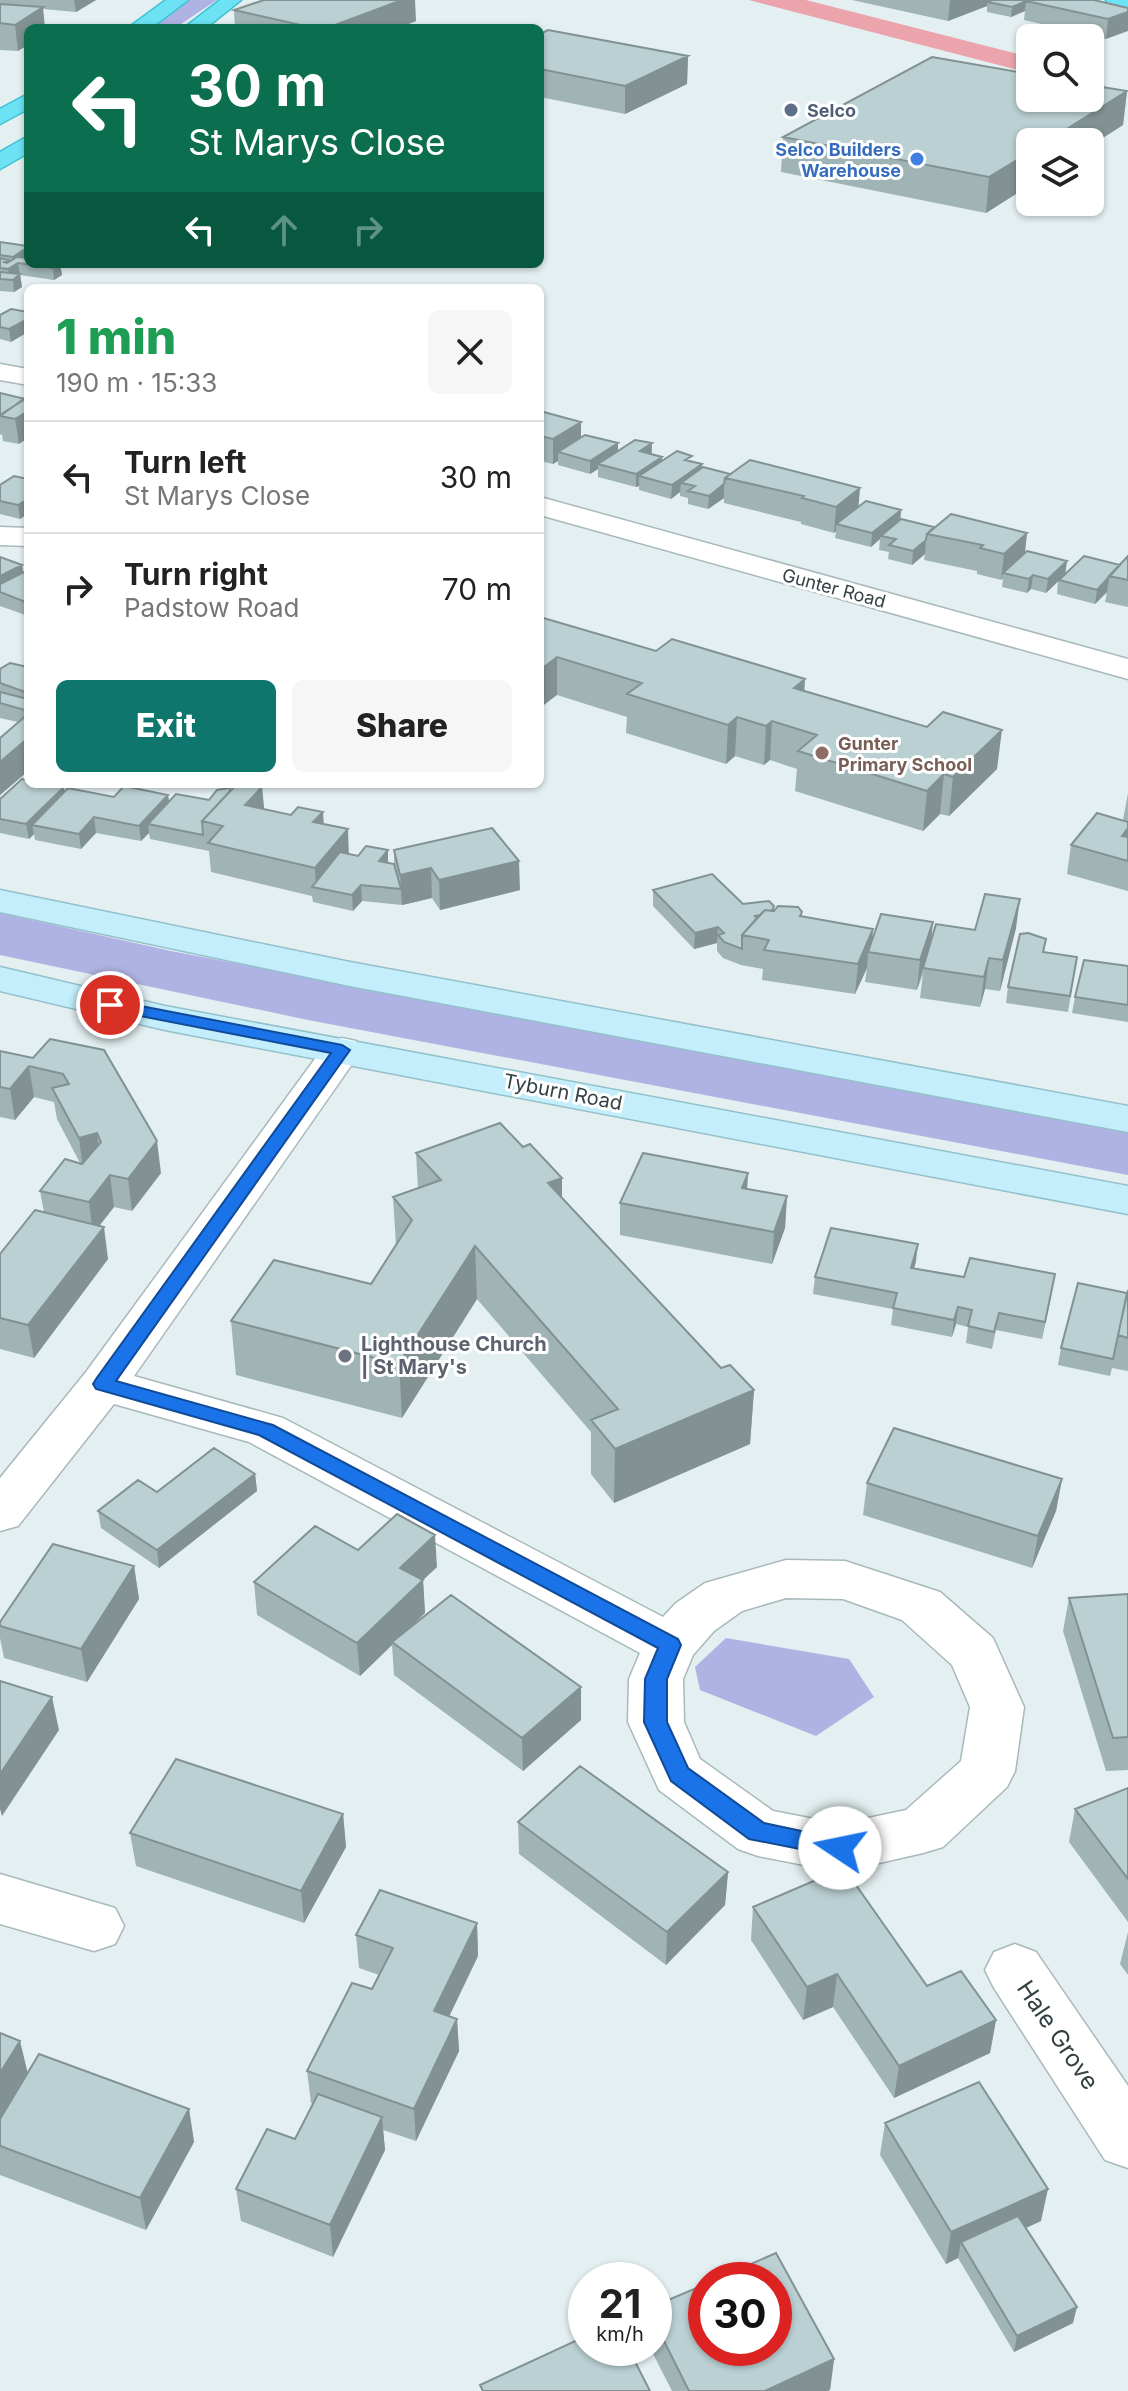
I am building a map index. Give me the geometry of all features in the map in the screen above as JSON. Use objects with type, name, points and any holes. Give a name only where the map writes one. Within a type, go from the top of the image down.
[{"type":"highway","points":[[144,24],[179,0]]},
{"type":"highway","points":[[199,24],[232,0]]},
{"type":"highway","points":[[1115,0],[1128,3]]},
{"type":"highway","points":[[0,118],[24,103]]},
{"type":"highway","points":[[0,118],[24,120]]},
{"type":"highway","points":[[0,162],[24,146]]},
{"type":"main road","points":[[0,901],[350,974],[1128,1119]]},
{"type":"main road","name":"Tyburn Road","points":[[0,979],[165,1018],[1128,1200]]},
{"type":"street","points":[[0,372],[24,376]]},
{"type":"street","name":"Gunter Road","points":[[544,507],[1128,669]]},
{"type":"street","points":[[0,536],[24,537]]},
{"type":"street","points":[[0,1513],[103,1384],[342,1050]]},
{"type":"street","points":[[103,1384],[266,1430],[670,1645]]},
{"type":"street","points":[[786,1579],[845,1580],[921,1606],[974,1653],[997,1707],[987,1771],[923,1830],[840,1848],[758,1832],[679,1774],[656,1722],[656,1679],[670,1645],[695,1617],[724,1597],[786,1579]]},
{"type":"street","points":[[0,1899],[94,1926]]},
{"type":"street","name":"Hale Grove","points":[[1015,1970],[1128,2139]]},
{"type":"shaded area","points":[[189,0],[217,0],[181,24],[153,24]]},
{"type":"shaded area","points":[[749,0],[806,0],[1016,53],[1016,69]]},
{"type":"shaded area","points":[[0,913],[171,951],[1128,1131],[1128,1175],[308,1020],[0,955]]},
{"type":"shaded area","points":[[726,1638],[849,1659],[874,1697],[816,1736],[700,1690],[695,1667]]},
{"type":"building","points":[[264,0],[402,0],[338,24],[296,24],[234,10]]},
{"type":"building","points":[[1029,0],[1012,7],[988,2]]},
{"type":"building","points":[[1094,0],[1128,8],[1128,12],[1108,19],[1026,1]]},
{"type":"building","points":[[0,4],[43,7],[15,25],[0,23]]},
{"type":"building","points":[[548,30],[688,56],[625,86],[544,70],[544,32]]},
{"type":"building","points":[[932,57],[1016,72],[1016,112],[1094,112],[1068,128],[1016,128],[1016,161],[989,177],[783,137]]},
{"type":"building","points":[[1104,87],[1127,91],[1104,105]]},
{"type":"building","points":[[0,242],[24,245],[24,250],[13,257],[0,255]]},
{"type":"building","points":[[17,257],[24,258],[24,264],[18,263],[8,269],[0,268],[0,258],[8,260],[4,262]]},
{"type":"building","points":[[0,272],[20,274],[13,280],[0,279]]},
{"type":"building","points":[[11,309],[24,311],[24,321],[9,329],[0,327],[0,315]]},
{"type":"building","points":[[0,393],[24,399],[24,400],[0,415]]},
{"type":"building","points":[[24,399],[24,413],[15,419],[0,416]]},
{"type":"building","points":[[544,412],[581,422],[553,439],[544,437]]},
{"type":"building","points":[[585,435],[618,443],[590,461],[558,452]]},
{"type":"building","points":[[635,440],[652,443],[640,451],[662,457],[636,474],[598,464]]},
{"type":"building","points":[[677,451],[692,456],[685,460],[702,464],[672,485],[639,476]]},
{"type":"building","points":[[750,460],[860,488],[836,507],[802,498],[804,496],[725,478]]},
{"type":"building","points":[[703,467],[730,474],[724,484],[709,496],[688,491],[695,486],[681,483]]},
{"type":"building","points":[[14,476],[24,478],[24,501],[18,505],[0,501],[0,485]]},
{"type":"building","points":[[866,501],[901,510],[872,533],[836,524]]},
{"type":"building","points":[[951,514],[1027,533],[1004,554],[980,548],[983,545],[927,534]]},
{"type":"building","points":[[901,519],[934,527],[926,540],[913,551],[889,545],[896,539],[881,536]]},
{"type":"building","points":[[1027,551],[1067,561],[1048,579],[1033,575],[1029,579],[1003,573]]},
{"type":"building","points":[[1084,556],[1120,565],[1097,590],[1059,580]]},
{"type":"building","points":[[1128,556],[1128,580],[1109,576]]},
{"type":"building","points":[[0,557],[22,565],[0,576]]},
{"type":"building","points":[[24,572],[24,601],[0,592],[0,584]]},
{"type":"building","points":[[544,618],[656,651],[672,639],[805,679],[794,688],[927,727],[943,712],[1002,730],[953,777],[944,774],[927,791],[798,751],[817,735],[772,721],[766,726],[737,717],[728,725],[627,694],[642,683],[557,657],[544,667]]},
{"type":"building","points":[[10,663],[24,666],[24,692],[0,683],[0,669]]},
{"type":"building","points":[[0,692],[24,698],[24,710],[0,703]]},
{"type":"building","points":[[24,717],[24,741],[0,762],[0,738]]},
{"type":"building","points":[[22,779],[24,788],[63,788],[26,824],[0,819],[0,799]]},
{"type":"building","points":[[68,788],[114,797],[122,788],[168,795],[139,826],[94,817],[79,834],[32,825]]},
{"type":"building","points":[[233,788],[261,788],[245,805],[291,815],[298,807],[323,812],[313,822],[348,829],[315,868],[208,843],[223,826],[202,821]]},
{"type":"building","points":[[217,790],[231,790],[202,821],[203,835],[148,824],[176,794],[209,800]]},
{"type":"building","points":[[1097,813],[1128,822],[1122,836],[1128,837],[1128,861],[1071,845]]},
{"type":"building","points":[[492,828],[519,861],[439,880],[431,868],[400,875],[394,850]]},
{"type":"building","points":[[366,846],[388,850],[379,861],[394,864],[401,889],[361,885],[352,895],[312,887],[340,852],[358,856]]},
{"type":"building","points":[[712,874],[743,904],[769,901],[774,906],[772,911],[765,910],[755,916],[757,918],[742,935],[742,949],[724,942],[718,935],[724,933],[718,927],[695,933],[653,890]]},
{"type":"building","points":[[985,894],[1020,899],[1003,960],[989,958],[984,977],[923,968],[936,924],[975,930]]},
{"type":"building","points":[[778,906],[798,907],[802,912],[800,916],[873,929],[858,964],[764,950],[769,940],[742,935],[765,910],[774,911]]},
{"type":"building","points":[[881,914],[933,922],[920,960],[868,952]]},
{"type":"building","points":[[1028,933],[1046,939],[1043,952],[1077,957],[1070,996],[1008,987],[1020,934]]},
{"type":"building","points":[[1084,960],[1128,966],[1128,1005],[1075,997]]},
{"type":"building","points":[[50,1039],[104,1050],[157,1141],[128,1179],[110,1175],[89,1202],[40,1191],[65,1159],[82,1164],[101,1142],[97,1133],[79,1138],[52,1088],[69,1084],[63,1074],[29,1066],[10,1089],[0,1087],[0,1051],[33,1058]]},
{"type":"building","points":[[500,1123],[523,1147],[530,1144],[562,1178],[548,1183],[721,1368],[730,1365],[754,1390],[615,1449],[591,1420],[618,1409],[475,1246],[399,1364],[231,1321],[274,1260],[371,1284],[412,1220],[393,1197],[441,1180],[416,1153]]},
{"type":"building","points":[[643,1153],[748,1173],[742,1188],[787,1196],[774,1232],[620,1203]]},
{"type":"building","points":[[35,1210],[104,1227],[28,1325],[0,1318],[0,1254]]},
{"type":"building","points":[[831,1228],[918,1244],[911,1268],[964,1277],[970,1258],[1055,1274],[1045,1322],[999,1313],[994,1332],[968,1326],[972,1310],[958,1307],[954,1320],[893,1308],[897,1293],[815,1277]]},
{"type":"building","points":[[1078,1283],[1127,1293],[1113,1359],[1061,1348]]},
{"type":"building","points":[[1128,1290],[1128,1338],[1118,1335]]},
{"type":"building","points":[[894,1428],[1062,1479],[1038,1536],[867,1483]]},
{"type":"building","points":[[214,1448],[255,1474],[157,1550],[98,1511],[138,1480],[157,1492]]},
{"type":"building","points":[[397,1514],[435,1535],[400,1568],[423,1580],[357,1643],[254,1582],[315,1526],[358,1550]]},
{"type":"building","points":[[53,1544],[134,1566],[81,1649],[0,1626]]},
{"type":"building","points":[[1128,1594],[1128,1737],[1113,1738],[1069,1598]]},
{"type":"building","points":[[451,1595],[581,1687],[522,1738],[392,1642]]},
{"type":"building","points":[[0,1681],[52,1697],[0,1774]]},
{"type":"building","points":[[176,1759],[343,1814],[301,1891],[130,1833]]},
{"type":"building","points":[[580,1766],[728,1872],[667,1932],[518,1822]]},
{"type":"building","points":[[1128,1788],[1128,1879],[1075,1809]]},
{"type":"building","points":[[844,1868],[927,1986],[961,1971],[996,2020],[899,2066],[837,1974],[807,1987],[753,1907]]},
{"type":"building","points":[[380,1890],[477,1923],[434,2011],[457,2019],[414,2109],[307,2071],[352,1983],[372,1989],[393,1948],[356,1935]]},
{"type":"building","points":[[0,2033],[20,2041],[0,2073]]},
{"type":"building","points":[[39,2054],[189,2109],[140,2198],[0,2146],[0,2119]]},
{"type":"building","points":[[979,2082],[1048,2189],[951,2232],[885,2123]]},
{"type":"building","points":[[318,2094],[382,2117],[330,2225],[236,2189],[267,2129],[295,2139]]},
{"type":"building","points":[[1018,2216],[1077,2307],[1017,2336],[961,2242]]},
{"type":"building","points":[[776,2253],[781,2262],[755,2262]]},
{"type":"building","points":[[792,2282],[834,2359],[765,2391],[689,2391],[672,2357],[672,2298],[688,2292],[688,2366],[792,2366]]},
{"type":"building","points":[[568,2344],[568,2366],[637,2366],[650,2391],[483,2391],[480,2385]]},
{"type":"place","name":"Selco","points":[[791,110]]},
{"type":"place","name":"Selco Builders Warehouse","points":[[917,159]]},
{"type":"place","name":"Gunter Primary School","points":[[822,753]]},
{"type":"place","name":"Lighthouse Church | St Mary's","points":[[345,1356]]},
{"type":"route","points":[[110,1005],[342,1050],[103,1384],[266,1430],[670,1645],[656,1679],[656,1722],[679,1774],[758,1832],[840,1848]]}]
